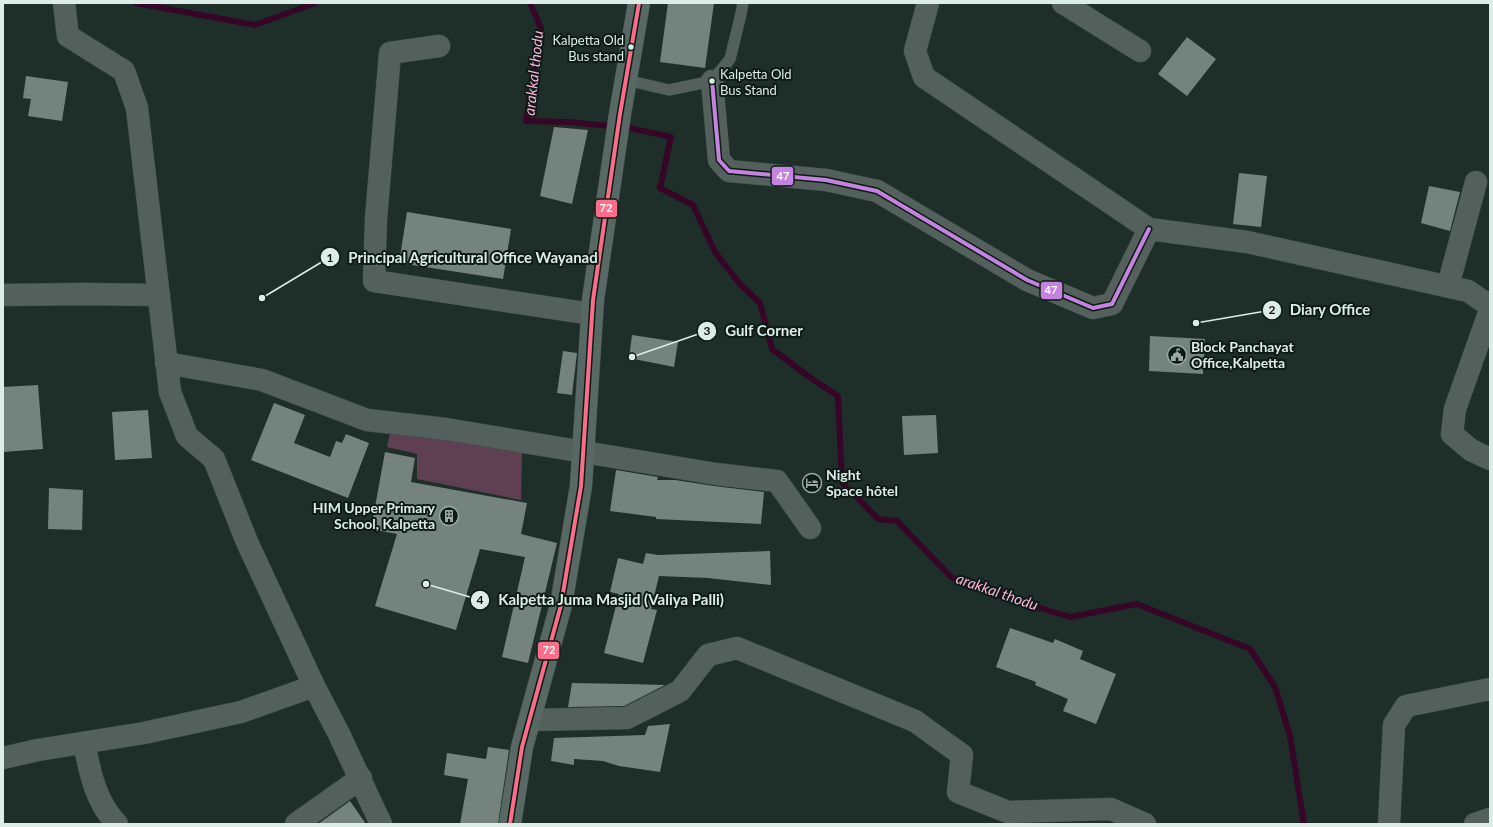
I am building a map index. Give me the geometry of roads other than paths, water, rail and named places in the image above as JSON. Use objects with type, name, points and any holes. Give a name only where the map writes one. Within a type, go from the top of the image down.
[{"type":"main road","points":[[510,824],[522,747],[561,605],[581,486],[592,314],[616,140],[639,3]]},
{"type":"street","points":[[928,3],[915,51],[924,77],[1149,229],[1247,242],[1468,290],[1490,306]]},
{"type":"street","points":[[1063,3],[1140,51]]},
{"type":"street","points":[[64,9],[68,36],[124,71],[137,108],[170,392],[187,436],[214,459],[247,542],[314,686],[361,778],[382,824]]},
{"type":"street","points":[[438,46],[390,53],[377,212],[374,281],[592,314]]},
{"type":"street","points":[[712,81],[719,160],[729,170],[826,180],[877,191],[1027,280],[1093,308],[1112,304],[1149,229]]},
{"type":"street","points":[[1448,286],[1476,182]]},
{"type":"street","points":[[3,295],[159,295]]},
{"type":"street","points":[[1490,310],[1455,409],[1452,434],[1471,450],[1490,459]]},
{"type":"street","points":[[166,363],[262,380],[367,420],[446,429],[716,474],[777,481],[810,528]]},
{"type":"street","points":[[530,720],[627,718],[680,691],[708,655],[737,648],[915,721],[962,755],[958,792],[1008,812],[1112,809],[1145,824]]},
{"type":"street","points":[[3,758],[38,750],[144,733],[241,712],[314,686]]},
{"type":"street","points":[[1389,824],[1394,725],[1406,706],[1490,689]]},
{"type":"street","points":[[84,742],[94,787],[110,817],[117,824]]},
{"type":"street","points":[[296,824],[361,778]]},
{"type":"street","points":[[1475,824],[1490,819]]},
{"type":"lane","points":[[626,80],[669,90],[712,81],[730,59],[743,3]]},
{"type":"waterway","name":"arakkal thodu","points":[[136,3],[255,25],[315,3]]},
{"type":"waterway","name":"arakkal thodu","points":[[530,3],[541,28],[526,121],[569,122],[630,128],[671,137],[660,188],[693,205],[715,252],[739,283],[760,303],[772,349],[812,379],[838,396],[842,482],[878,519],[897,521],[951,577],[1001,596],[1070,617],[1137,604],[1250,649],[1275,687],[1290,736],[1304,824]]},
{"type":"place","name":"Kalpetta Old Bus stand","points":[[631,47]]},
{"type":"place","name":"Kalpetta Old Bus Stand","points":[[712,81]]},
{"type":"place","name":"Principal Agricultural Office Wayanad","points":[[262,298]]},
{"type":"place","name":"Diary Office","points":[[1196,323]]},
{"type":"place","name":"Block Panchayat Office,Kalpetta","points":[[1177,355]]},
{"type":"place","name":"Gulf Corner","points":[[632,357]]},
{"type":"place","name":"Night Space hôtel","points":[[812,483]]},
{"type":"place","name":"HIM Upper Primary School, Kalpetta","points":[[449,516]]},
{"type":"place","name":"Kalpetta Juma Masjid (Valiya Palli)","points":[[426,584]]}]
